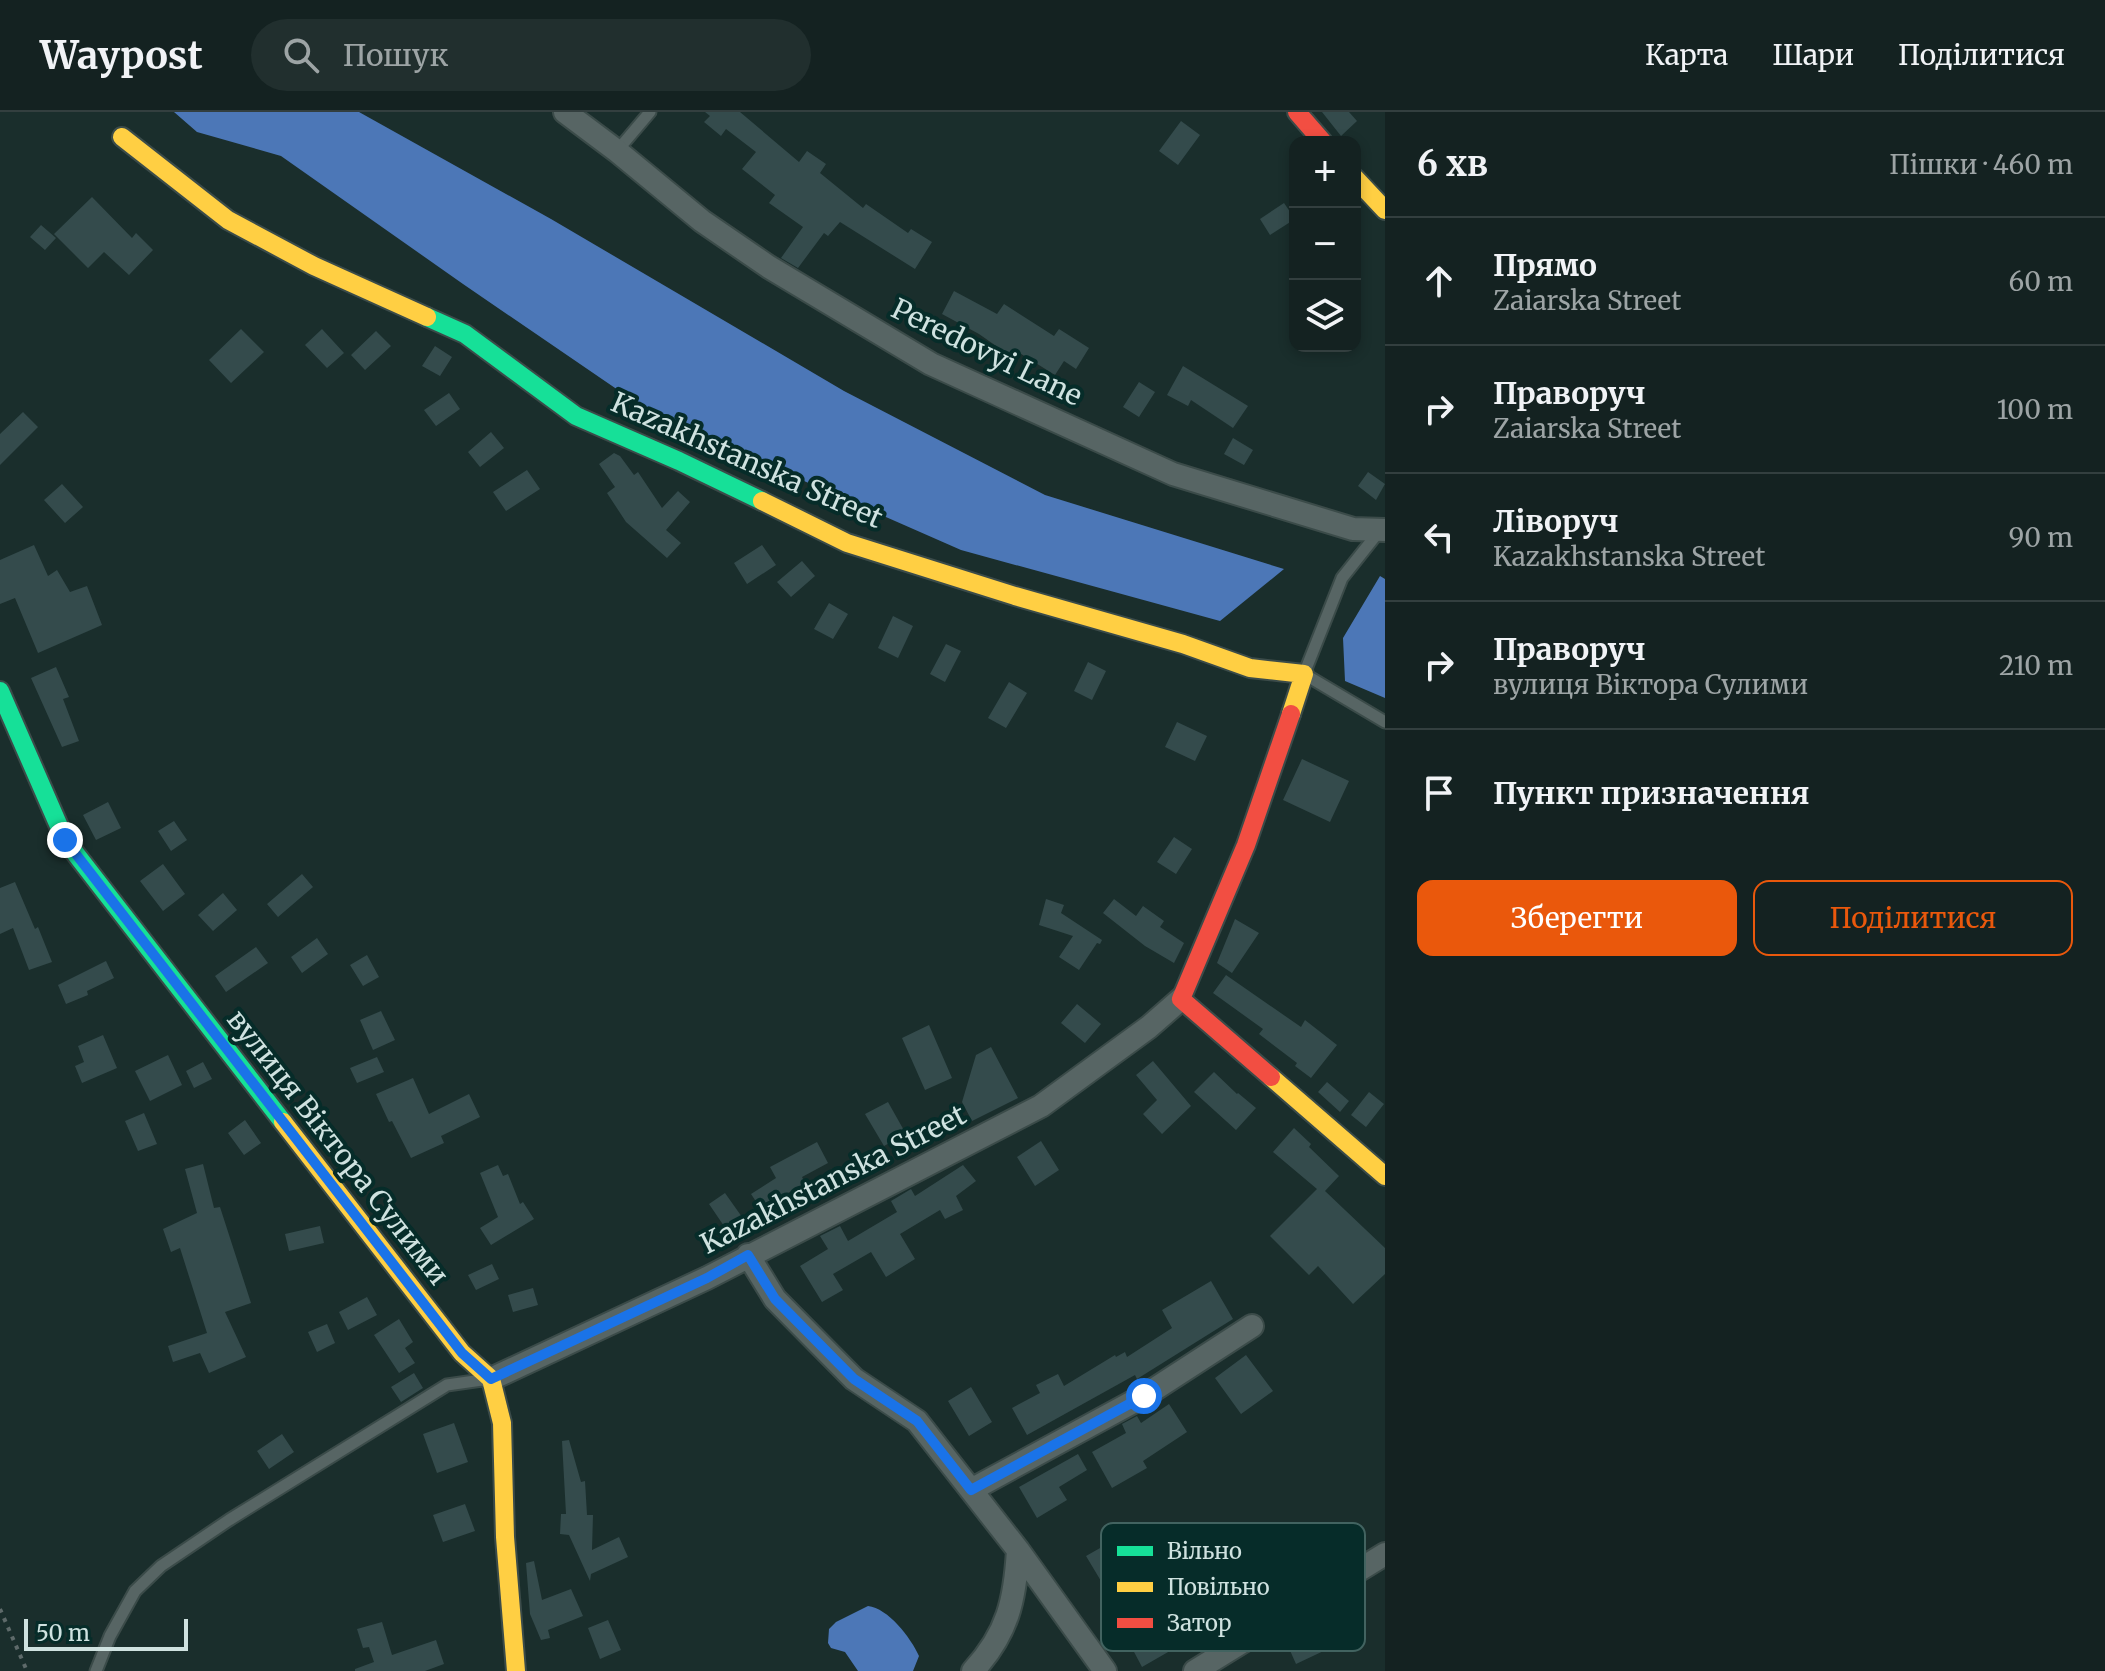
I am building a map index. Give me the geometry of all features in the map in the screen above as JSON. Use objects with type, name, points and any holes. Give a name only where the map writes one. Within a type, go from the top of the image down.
[{"type":"street","name":"Peredovyi Lane","points":[[565,112],[702,221],[769,267],[931,364],[1173,474],[1353,529],[1384,527]]},
{"type":"street","points":[[1297,112],[1318,136]]},
{"type":"street","name":"Kazakhstanska Street","points":[[122,137],[228,220],[314,266],[465,334],[576,416],[679,461],[847,543],[1183,644],[1250,668],[1304,674],[1246,845],[1181,999],[1149,1027],[1041,1106],[707,1278],[491,1379]]},
{"type":"street","points":[[1361,184],[1385,210]]},
{"type":"street","name":"вулиця Віктора Сулими","points":[[0,691],[65,840],[462,1353],[491,1379]]},
{"type":"street","points":[[1181,999],[1385,1176]]},
{"type":"street","points":[[748,1255],[775,1299],[854,1379],[917,1421],[1018,1550],[1105,1671]]},
{"type":"street","points":[[971,1490],[1144,1396],[1252,1326]]},
{"type":"street","points":[[491,1379],[502,1423],[505,1537],[516,1671]]},
{"type":"street","points":[[973,1671],[988,1654],[1005,1625],[1016,1587],[1018,1550]]},
{"type":"street","points":[[1365,1566],[1385,1554]]},
{"type":"street","points":[[1195,1671],[1227,1651]]},
{"type":"lane","points":[[617,151],[650,112]]},
{"type":"lane","points":[[1384,527],[1342,578],[1304,674],[1385,722]]},
{"type":"lane","points":[[96,1671],[110,1636],[135,1591],[161,1566],[241,1512],[447,1385],[491,1379]]},
{"type":"path","points":[[0,1609],[27,1671]]},
{"type":"water","points":[[174,112],[359,112],[551,219],[844,391],[1045,495],[1284,569],[1220,621],[961,550],[656,416],[281,156],[197,132]]},
{"type":"water","points":[[1380,576],[1385,579],[1385,698],[1345,681],[1343,638]]},
{"type":"water","points":[[868,1606],[891,1618],[910,1641],[919,1656],[913,1671],[858,1671],[845,1652],[831,1648],[828,1643],[829,1629],[836,1622]]},
{"type":"building","points":[[705,112],[740,112],[799,162],[807,151],[826,164],[820,173],[863,208],[866,204],[908,233],[911,229],[932,242],[915,269],[840,222],[828,236],[824,233],[798,268],[781,258],[803,227],[769,203],[775,195],[742,169],[756,152],[726,129],[721,136],[704,122],[710,116]]},
{"type":"building","points":[[1322,112],[1349,112],[1357,121],[1341,136]]},
{"type":"building","points":[[1181,121],[1200,135],[1178,165],[1159,151]]},
{"type":"building","points":[[92,197],[132,238],[136,233],[153,250],[129,275],[104,252],[88,268],[54,234]]},
{"type":"building","points":[[1284,203],[1289,210],[1289,223],[1270,235],[1260,219]]},
{"type":"building","points":[[41,225],[56,238],[45,250],[30,237]]},
{"type":"building","points":[[954,291],[997,314],[1004,304],[1054,336],[1059,329],[1089,348],[1076,369],[1064,361],[1055,375],[1013,349],[1009,355],[942,314]]},
{"type":"building","points":[[241,329],[264,352],[231,383],[209,360]]},
{"type":"building","points":[[322,329],[344,353],[327,368],[305,345]]},
{"type":"building","points":[[376,331],[391,346],[365,370],[351,355]]},
{"type":"building","points":[[435,346],[452,357],[440,376],[422,366]]},
{"type":"building","points":[[1183,366],[1248,406],[1233,428],[1191,400],[1188,406],[1167,395]]},
{"type":"building","points":[[1139,382],[1155,392],[1139,417],[1123,407]]},
{"type":"building","points":[[449,393],[460,409],[436,426],[424,410]]},
{"type":"building","points":[[23,412],[38,427],[0,465],[0,434]]},
{"type":"building","points":[[491,432],[504,448],[480,467],[468,452]]},
{"type":"building","points":[[1233,438],[1253,450],[1244,465],[1224,454]]},
{"type":"building","points":[[614,453],[620,456],[634,475],[638,472],[662,508],[678,491],[690,502],[666,530],[681,543],[667,558],[626,522],[607,493],[615,487],[599,464]]},
{"type":"building","points":[[527,470],[540,489],[506,511],[493,492]]},
{"type":"building","points":[[1368,472],[1385,484],[1376,500],[1358,486]]},
{"type":"building","points":[[62,484],[83,507],[65,523],[44,500]]},
{"type":"building","points":[[34,545],[48,576],[57,570],[70,592],[87,586],[102,625],[38,653],[15,598],[0,604],[0,560]]},
{"type":"building","points":[[762,545],[776,565],[747,584],[734,563]]},
{"type":"building","points":[[802,561],[815,576],[791,597],[777,582]]},
{"type":"building","points":[[829,603],[848,614],[833,639],[814,629]]},
{"type":"building","points":[[893,616],[913,626],[898,658],[878,648]]},
{"type":"building","points":[[946,644],[961,651],[945,682],[930,674]]},
{"type":"building","points":[[1088,662],[1106,671],[1092,700],[1074,691]]},
{"type":"building","points":[[56,667],[69,697],[63,699],[79,741],[62,747],[31,678]]},
{"type":"building","points":[[1009,682],[1027,693],[1006,728],[988,718]]},
{"type":"building","points":[[1177,722],[1207,736],[1195,761],[1165,747]]},
{"type":"building","points":[[1302,759],[1349,781],[1330,822],[1283,800]]},
{"type":"building","points":[[108,802],[121,828],[96,840],[83,815]]},
{"type":"building","points":[[174,821],[187,840],[171,851],[158,831]]},
{"type":"building","points":[[1174,837],[1192,849],[1176,874],[1157,862]]},
{"type":"building","points":[[163,864],[185,894],[163,911],[140,881]]},
{"type":"building","points":[[302,874],[313,887],[278,917],[267,904]]},
{"type":"building","points":[[15,882],[52,962],[29,970],[13,928],[0,934],[0,888]]},
{"type":"building","points":[[223,893],[237,910],[213,931],[198,915]]},
{"type":"building","points":[[1046,899],[1064,905],[1061,913],[1102,940],[1079,970],[1059,957],[1073,936],[1039,925]]},
{"type":"building","points":[[1114,899],[1136,916],[1143,906],[1164,921],[1160,927],[1184,943],[1174,963],[1145,946],[1103,913]]},
{"type":"building","points":[[1235,919],[1259,933],[1232,973],[1217,963]]},
{"type":"building","points":[[317,938],[328,954],[302,973],[291,957]]},
{"type":"building","points":[[256,947],[268,963],[226,992],[215,976]]},
{"type":"building","points":[[367,955],[379,977],[363,986],[350,965]]},
{"type":"building","points":[[106,961],[114,978],[87,991],[88,995],[66,1004],[58,985]]},
{"type":"building","points":[[1226,975],[1301,1027],[1305,1020],[1337,1045],[1311,1078],[1295,1066],[1297,1063],[1259,1034],[1263,1029],[1213,993]]},
{"type":"building","points":[[1077,1004],[1101,1024],[1085,1043],[1061,1023]]},
{"type":"building","points":[[381,1011],[395,1040],[373,1050],[360,1020]]},
{"type":"building","points":[[929,1025],[952,1078],[925,1090],[902,1038]]},
{"type":"building","points":[[103,1035],[117,1068],[82,1083],[75,1066],[84,1062],[78,1046]]},
{"type":"building","points":[[991,1047],[1018,1098],[972,1121],[962,1102],[976,1055]]},
{"type":"building","points":[[168,1055],[182,1085],[150,1101],[135,1071]]},
{"type":"building","points":[[377,1057],[384,1072],[357,1083],[350,1068]]},
{"type":"building","points":[[1153,1061],[1191,1106],[1162,1134],[1143,1114],[1157,1100],[1136,1075]]},
{"type":"building","points":[[203,1062],[212,1079],[194,1088],[186,1071]]},
{"type":"building","points":[[1214,1072],[1256,1108],[1236,1130],[1194,1092]]},
{"type":"building","points":[[413,1078],[429,1114],[469,1094],[480,1117],[441,1136],[444,1143],[411,1158],[376,1094]]},
{"type":"building","points":[[1327,1082],[1349,1101],[1340,1112],[1318,1092]]},
{"type":"building","points":[[1369,1092],[1384,1104],[1366,1127],[1351,1115]]},
{"type":"building","points":[[888,1102],[906,1134],[884,1146],[865,1114]]},
{"type":"building","points":[[144,1113],[157,1144],[138,1151],[125,1121]]},
{"type":"building","points":[[245,1120],[261,1143],[244,1155],[228,1133]]},
{"type":"building","points":[[1294,1128],[1339,1176],[1325,1191],[1385,1248],[1385,1274],[1353,1304],[1318,1266],[1309,1275],[1270,1236],[1317,1189],[1273,1152]]},
{"type":"building","points":[[1041,1141],[1059,1170],[1035,1186],[1017,1157]]},
{"type":"building","points":[[817,1142],[828,1163],[802,1177],[805,1183],[761,1209],[751,1194],[776,1178],[770,1167]]},
{"type":"building","points":[[203,1164],[214,1208],[220,1207],[251,1303],[225,1312],[246,1357],[209,1373],[200,1353],[173,1362],[168,1346],[207,1333],[180,1248],[171,1252],[163,1229],[197,1213],[185,1169]]},
{"type":"building","points":[[498,1165],[503,1176],[508,1174],[520,1204],[523,1202],[534,1219],[491,1245],[480,1228],[498,1217],[480,1173]]},
{"type":"building","points":[[963,1165],[976,1181],[956,1196],[963,1210],[945,1219],[940,1210],[900,1234],[915,1259],[886,1277],[871,1252],[833,1274],[843,1290],[822,1302],[800,1266],[828,1249],[820,1236],[840,1226],[848,1241],[897,1212],[891,1201],[911,1189],[915,1196]]},
{"type":"building","points":[[725,1193],[742,1217],[726,1229],[709,1204]]},
{"type":"building","points":[[320,1226],[324,1243],[289,1251],[285,1234]]},
{"type":"building","points":[[492,1264],[499,1279],[476,1290],[468,1275]]},
{"type":"building","points":[[1211,1281],[1233,1319],[1137,1379],[1135,1375],[1027,1435],[1012,1408],[1040,1393],[1036,1385],[1058,1374],[1064,1386],[1115,1355],[1125,1352],[1127,1357],[1172,1328],[1162,1310]]},
{"type":"building","points":[[533,1288],[538,1305],[513,1312],[508,1295]]},
{"type":"building","points":[[367,1297],[377,1315],[348,1330],[339,1312]]},
{"type":"building","points":[[399,1319],[413,1342],[405,1348],[415,1363],[399,1373],[374,1335]]},
{"type":"building","points":[[327,1324],[335,1343],[317,1352],[308,1332]]},
{"type":"building","points":[[1246,1355],[1273,1391],[1241,1414],[1215,1378]]},
{"type":"building","points":[[414,1373],[423,1388],[401,1402],[391,1387]]},
{"type":"building","points":[[971,1387],[992,1422],[969,1436],[948,1401]]},
{"type":"building","points":[[1169,1404],[1187,1432],[1143,1461],[1147,1468],[1112,1488],[1092,1452],[1126,1433],[1122,1424],[1137,1416],[1141,1423]]},
{"type":"building","points":[[454,1423],[468,1462],[437,1473],[423,1434]]},
{"type":"building","points":[[282,1434],[294,1452],[269,1469],[257,1451]]},
{"type":"building","points":[[569,1440],[581,1482],[585,1481],[587,1515],[593,1515],[592,1550],[619,1537],[628,1557],[591,1574],[590,1581],[569,1535],[560,1534],[561,1514],[566,1514],[562,1441]]},
{"type":"building","points":[[1078,1454],[1087,1470],[1059,1487],[1067,1500],[1037,1518],[1019,1487]]},
{"type":"building","points":[[465,1504],[475,1531],[443,1542],[433,1515]]},
{"type":"building","points":[[1101,1547],[1101,1581],[1086,1556]]},
{"type":"building","points":[[534,1561],[542,1600],[571,1589],[583,1616],[548,1630],[550,1638],[541,1640],[530,1614],[526,1563]]},
{"type":"building","points":[[608,1620],[621,1650],[600,1659],[588,1628]]},
{"type":"building","points":[[382,1622],[392,1655],[436,1640],[444,1664],[425,1671],[355,1671],[374,1662],[369,1647],[363,1648],[357,1629]]},
{"type":"building","points":[[1134,1651],[1170,1651],[1142,1667]]},
{"type":"building","points":[[1290,1651],[1324,1651],[1296,1664]]},
{"type":"traffic: fast","points":[[427,317],[465,334],[576,416],[762,501]]},
{"type":"traffic: fast","points":[[0,691],[65,840],[283,1122]]},
{"type":"traffic: slow","points":[[122,137],[228,220],[314,266],[427,317]]},
{"type":"traffic: slow","points":[[1361,184],[1385,210]]},
{"type":"traffic: slow","points":[[762,501],[847,543],[1183,644],[1250,668],[1304,674],[1291,714]]},
{"type":"traffic: slow","points":[[1271,1077],[1385,1176]]},
{"type":"traffic: slow","points":[[283,1122],[462,1353],[491,1379],[502,1423],[505,1537],[516,1671]]},
{"type":"traffic: jam","points":[[1297,112],[1318,136]]},
{"type":"traffic: jam","points":[[1271,1077],[1181,999],[1246,845],[1291,714]]},
{"type":"route","points":[[65,840],[462,1353],[491,1379],[707,1278],[748,1255],[775,1299],[854,1379],[917,1421],[971,1490],[1144,1396]]}]
